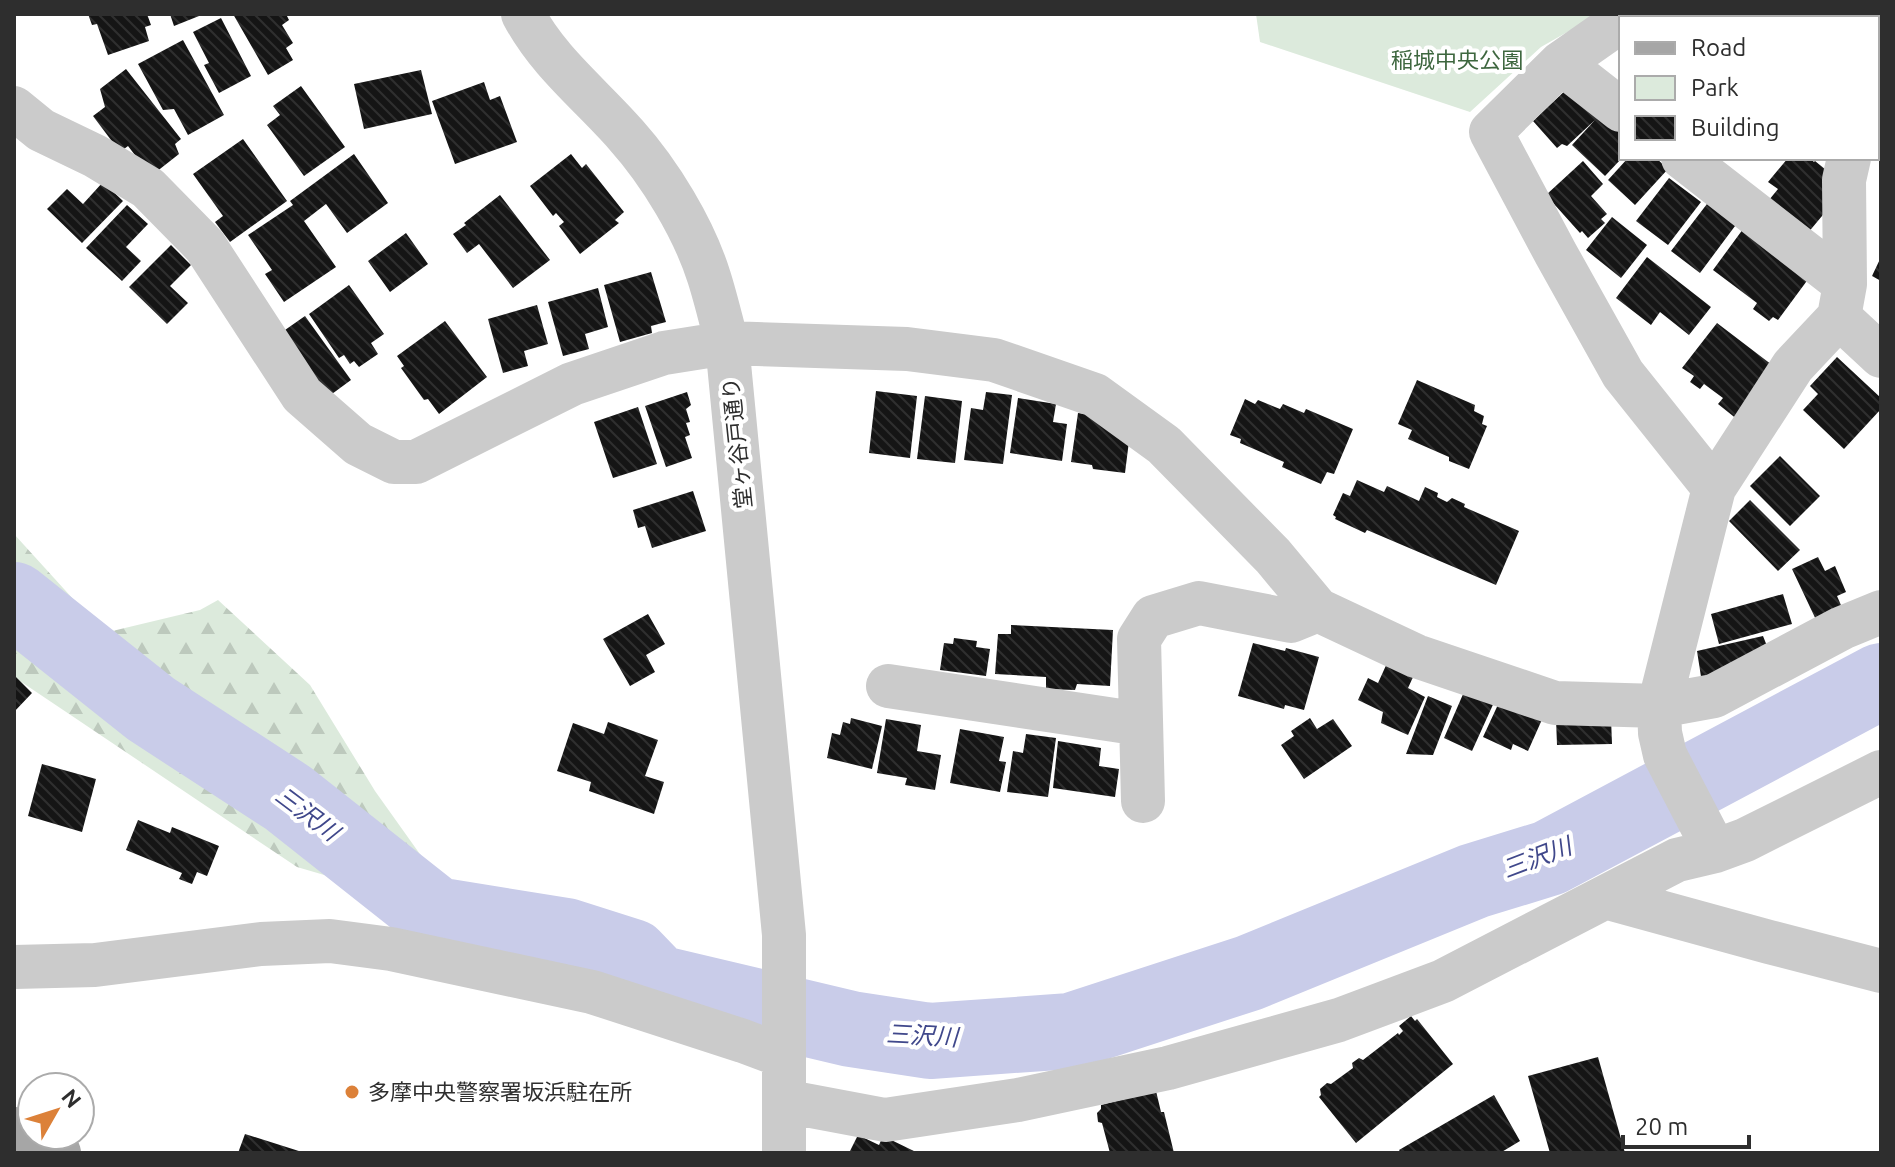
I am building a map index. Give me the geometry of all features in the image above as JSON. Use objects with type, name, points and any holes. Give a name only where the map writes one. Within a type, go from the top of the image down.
[{"type":"main road","points":[[14,1129],[59,1153]]},
{"type":"street","name":"堂ヶ谷戸通り","points":[[523,14],[551,57],[627,136],[661,179],[685,220],[709,274],[727,343],[784,935],[783,1056]]},
{"type":"street","points":[[1619,22],[1561,63],[1491,132],[1623,374],[1714,488]]},
{"type":"street","points":[[1561,63],[1619,108]]},
{"type":"street","points":[[14,108],[41,130],[95,156],[148,188],[205,246],[302,395],[358,444],[394,462],[416,462],[572,384],[664,353],[727,343],[907,349],[994,360],[1095,395],[1164,445],[1273,556],[1318,610],[1416,656],[1555,703],[1659,706],[1714,696],[1842,628],[1881,612]]},
{"type":"street","points":[[1685,160],[1842,300],[1881,356]]},
{"type":"street","points":[[1708,838],[1665,755],[1659,706],[1714,488],[1793,366],[1842,300],[1844,180],[1849,160]]},
{"type":"street","points":[[1143,801],[1139,639],[1153,617],[1199,603],[1291,621],[1318,610]]},
{"type":"street","points":[[888,686],[1141,724]]},
{"type":"street","points":[[784,1101],[885,1120],[1018,1100],[1168,1068],[1339,1020],[1443,981],[1677,860],[1708,838],[1745,840],[1881,772]]},
{"type":"street","points":[[1605,897],[1881,971]]},
{"type":"street","points":[[14,967],[95,965],[261,944],[330,941],[391,949],[592,992],[783,1056],[784,1153]]},
{"type":"green space","name":"稲城中央公園","points":[[1256,14],[1599,14],[1541,47],[1470,112],[1260,42]]},
{"type":"green space","points":[[14,534],[104,633],[200,610],[218,600],[310,685],[375,791],[464,916],[297,867],[14,677]]},
{"type":"building","points":[[88,14],[147,14],[151,25],[145,27],[149,41],[108,55],[97,24],[92,25]]},
{"type":"building","points":[[170,14],[204,14],[174,26]]},
{"type":"building","points":[[233,14],[286,14],[289,20],[282,25],[293,43],[286,48],[293,60],[268,75]]},
{"type":"building","points":[[1805,14],[1881,14],[1881,18],[1879,20],[1879,16]]},
{"type":"building","points":[[221,18],[251,76],[219,93],[204,65],[209,63],[193,32]]},
{"type":"building","points":[[183,40],[224,115],[188,135],[174,109],[163,110],[138,64]]},
{"type":"building","points":[[126,69],[181,139],[175,144],[179,154],[151,176],[128,146],[120,152],[93,116],[105,107],[100,89]]},
{"type":"building","points":[[421,70],[432,114],[364,129],[354,84]]},
{"type":"building","points":[[484,82],[490,100],[500,96],[517,142],[455,164],[432,101]]},
{"type":"building","points":[[301,86],[345,147],[304,176],[267,125],[280,115],[273,106]]},
{"type":"building","points":[[1570,86],[1619,125],[1620,160],[1605,176],[1572,145],[1595,120],[1567,146],[1562,144],[1557,148],[1533,121]]},
{"type":"building","points":[[243,139],[287,201],[230,242],[215,222],[223,216],[193,174]]},
{"type":"building","points":[[354,154],[388,203],[347,233],[326,204],[304,221],[336,267],[284,302],[265,274],[272,270],[248,235],[293,205],[290,201]]},
{"type":"building","points":[[571,154],[582,168],[586,164],[624,212],[615,220],[619,223],[580,254],[559,226],[564,222],[556,213],[553,216],[530,186]]},
{"type":"building","points":[[1626,160],[1658,160],[1668,169],[1635,205],[1608,180]]},
{"type":"building","points":[[1786,160],[1812,160],[1836,178],[1842,192],[1807,234],[1769,200],[1778,189],[1768,182]]},
{"type":"building","points":[[1583,161],[1603,184],[1591,196],[1607,214],[1601,219],[1605,223],[1588,238],[1546,195]]},
{"type":"building","points":[[1669,178],[1701,202],[1668,245],[1636,221]]},
{"type":"building","points":[[103,182],[123,201],[82,243],[47,209],[67,189],[83,204]]},
{"type":"building","points":[[500,195],[550,260],[513,288],[479,244],[467,253],[453,234]]},
{"type":"building","points":[[1710,200],[1738,222],[1700,273],[1671,251]]},
{"type":"building","points":[[127,205],[148,224],[126,247],[141,261],[122,281],[86,248]]},
{"type":"building","points":[[1612,217],[1647,245],[1621,278],[1586,250]]},
{"type":"building","points":[[1746,225],[1809,278],[1778,320],[1773,317],[1769,321],[1753,309],[1757,303],[1713,270]]},
{"type":"building","points":[[406,233],[428,264],[390,292],[368,261]]},
{"type":"building","points":[[171,245],[191,265],[170,286],[188,303],[167,324],[129,287]]},
{"type":"building","points":[[1647,257],[1711,307],[1689,335],[1660,312],[1651,325],[1616,298]]},
{"type":"building","points":[[1881,257],[1881,281],[1872,276]]},
{"type":"building","points":[[651,272],[666,322],[651,326],[652,333],[620,342],[604,285]]},
{"type":"building","points":[[349,285],[384,334],[371,343],[378,354],[359,367],[354,361],[350,364],[344,355],[339,358],[309,314]]},
{"type":"building","points":[[598,288],[608,327],[585,334],[589,349],[563,356],[548,302]]},
{"type":"building","points":[[537,305],[548,344],[524,351],[528,366],[503,373],[488,319]]},
{"type":"building","points":[[305,316],[351,380],[321,402],[275,337]]},
{"type":"building","points":[[445,321],[487,377],[439,414],[428,399],[424,400],[401,368],[404,366],[397,356]]},
{"type":"building","points":[[1717,323],[1776,368],[1738,420],[1718,404],[1723,398],[1704,384],[1700,389],[1690,382],[1694,376],[1682,368]]},
{"type":"building","points":[[1837,357],[1881,398],[1881,409],[1844,449],[1803,410],[1818,394],[1810,386]]},
{"type":"building","points":[[1417,380],[1475,405],[1474,411],[1484,416],[1482,424],[1487,426],[1469,469],[1408,439],[1412,430],[1398,424]]},
{"type":"building","points":[[876,391],[917,396],[910,458],[869,453]]},
{"type":"building","points":[[687,392],[691,405],[686,409],[690,422],[686,423],[690,435],[685,437],[692,458],[666,467],[645,406]]},
{"type":"building","points":[[986,392],[1012,395],[1003,464],[964,460],[971,408],[983,410]]},
{"type":"building","points":[[925,396],[962,401],[955,463],[917,459]]},
{"type":"building","points":[[1018,398],[1056,404],[1053,422],[1067,424],[1062,461],[1010,453]]},
{"type":"building","points":[[1245,399],[1255,404],[1258,400],[1280,409],[1283,404],[1304,413],[1306,409],[1353,429],[1334,474],[1327,472],[1321,484],[1282,467],[1284,462],[1240,443],[1241,439],[1230,435]]},
{"type":"building","points":[[638,407],[657,464],[613,478],[594,422]]},
{"type":"building","points":[[1078,413],[1104,417],[1130,433],[1125,473],[1093,469],[1092,465],[1071,462]]},
{"type":"building","points":[[1780,456],[1820,496],[1790,526],[1750,486]]},
{"type":"building","points":[[1357,480],[1384,492],[1387,486],[1419,501],[1425,487],[1447,502],[1452,498],[1465,504],[1464,507],[1519,531],[1496,585],[1335,519],[1333,515],[1343,493],[1350,496]]},
{"type":"building","points":[[693,491],[706,531],[652,548],[645,526],[638,528],[633,510]]},
{"type":"building","points":[[1750,500],[1800,550],[1778,571],[1729,521]]},
{"type":"building","points":[[1818,557],[1825,571],[1835,566],[1846,592],[1837,596],[1844,612],[1818,624],[1792,569]]},
{"type":"building","points":[[1783,594],[1792,624],[1719,644],[1711,614]]},
{"type":"building","points":[[648,614],[665,644],[646,655],[655,672],[630,686],[603,639]]},
{"type":"building","points":[[1011,625],[1113,630],[1110,686],[1077,684],[1075,690],[1046,689],[1046,677],[995,674],[998,634],[1011,634]]},
{"type":"building","points":[[1763,636],[1769,651],[1702,683],[1697,651]]},
{"type":"building","points":[[954,638],[977,641],[976,647],[990,649],[986,676],[940,670],[944,643],[953,644]]},
{"type":"building","points":[[1253,643],[1319,657],[1304,710],[1285,705],[1284,709],[1238,696]]},
{"type":"building","points":[[1393,650],[1420,662],[1408,688],[1425,697],[1408,735],[1381,723],[1383,712],[1358,700],[1368,678],[1378,683]]},
{"type":"building","points":[[14,675],[32,693],[14,712]]},
{"type":"building","points":[[1467,685],[1496,698],[1472,751],[1444,738]]},
{"type":"building","points":[[1428,696],[1452,706],[1433,755],[1406,754]]},
{"type":"building","points":[[1502,696],[1544,715],[1528,751],[1513,744],[1511,750],[1483,737]]},
{"type":"building","points":[[851,718],[882,726],[872,769],[827,758],[832,733],[840,735],[843,722],[850,724]]},
{"type":"building","points":[[1310,718],[1317,729],[1333,719],[1352,746],[1304,779],[1281,745],[1294,736],[1291,731]]},
{"type":"building","points":[[1611,718],[1612,744],[1557,745],[1556,719]]},
{"type":"building","points":[[886,719],[921,725],[917,751],[941,755],[935,790],[905,785],[907,778],[877,773]]},
{"type":"building","points":[[608,722],[658,740],[645,776],[664,782],[654,814],[589,791],[591,782],[557,771],[573,723],[604,734]]},
{"type":"building","points":[[960,729],[1004,737],[999,761],[1006,762],[1000,792],[950,783]]},
{"type":"building","points":[[1026,734],[1056,738],[1048,797],[1007,792],[1013,751],[1023,753]]},
{"type":"building","points":[[1058,741],[1101,748],[1099,766],[1119,769],[1115,797],[1053,788]]},
{"type":"building","points":[[42,764],[96,779],[82,832],[28,816]]},
{"type":"building","points":[[138,820],[170,833],[172,827],[219,846],[207,876],[197,872],[192,884],[179,879],[182,873],[126,850]]},
{"type":"building","points":[[1411,1016],[1415,1021],[1417,1019],[1453,1064],[1356,1143],[1319,1097],[1320,1089],[1353,1068],[1352,1063],[1359,1058],[1363,1060],[1399,1035],[1403,1031],[1399,1026]]},
{"type":"building","points":[[1598,1057],[1625,1153],[1550,1153],[1528,1076]]},
{"type":"building","points":[[1156,1091],[1174,1153],[1110,1153],[1102,1123],[1098,1122],[1097,1113],[1101,1105]]},
{"type":"building","points":[[1494,1095],[1520,1141],[1500,1153],[1401,1153],[1399,1150]]},
{"type":"building","points":[[245,1134],[302,1152],[302,1153],[238,1153]]},
{"type":"building","points":[[858,1135],[879,1145],[883,1136],[918,1153],[849,1153]]},
{"type":"waterway","name":"三沢川","points":[[14,600],[151,709],[288,798],[436,915],[566,936],[632,957],[657,983],[851,1029],[930,1041],[1071,1031],[1249,973],[1474,881],[1549,858],[1881,681]]},
{"type":"place","name":"多摩中央警察署坂浜駐在所","points":[[352,1092]]}]
